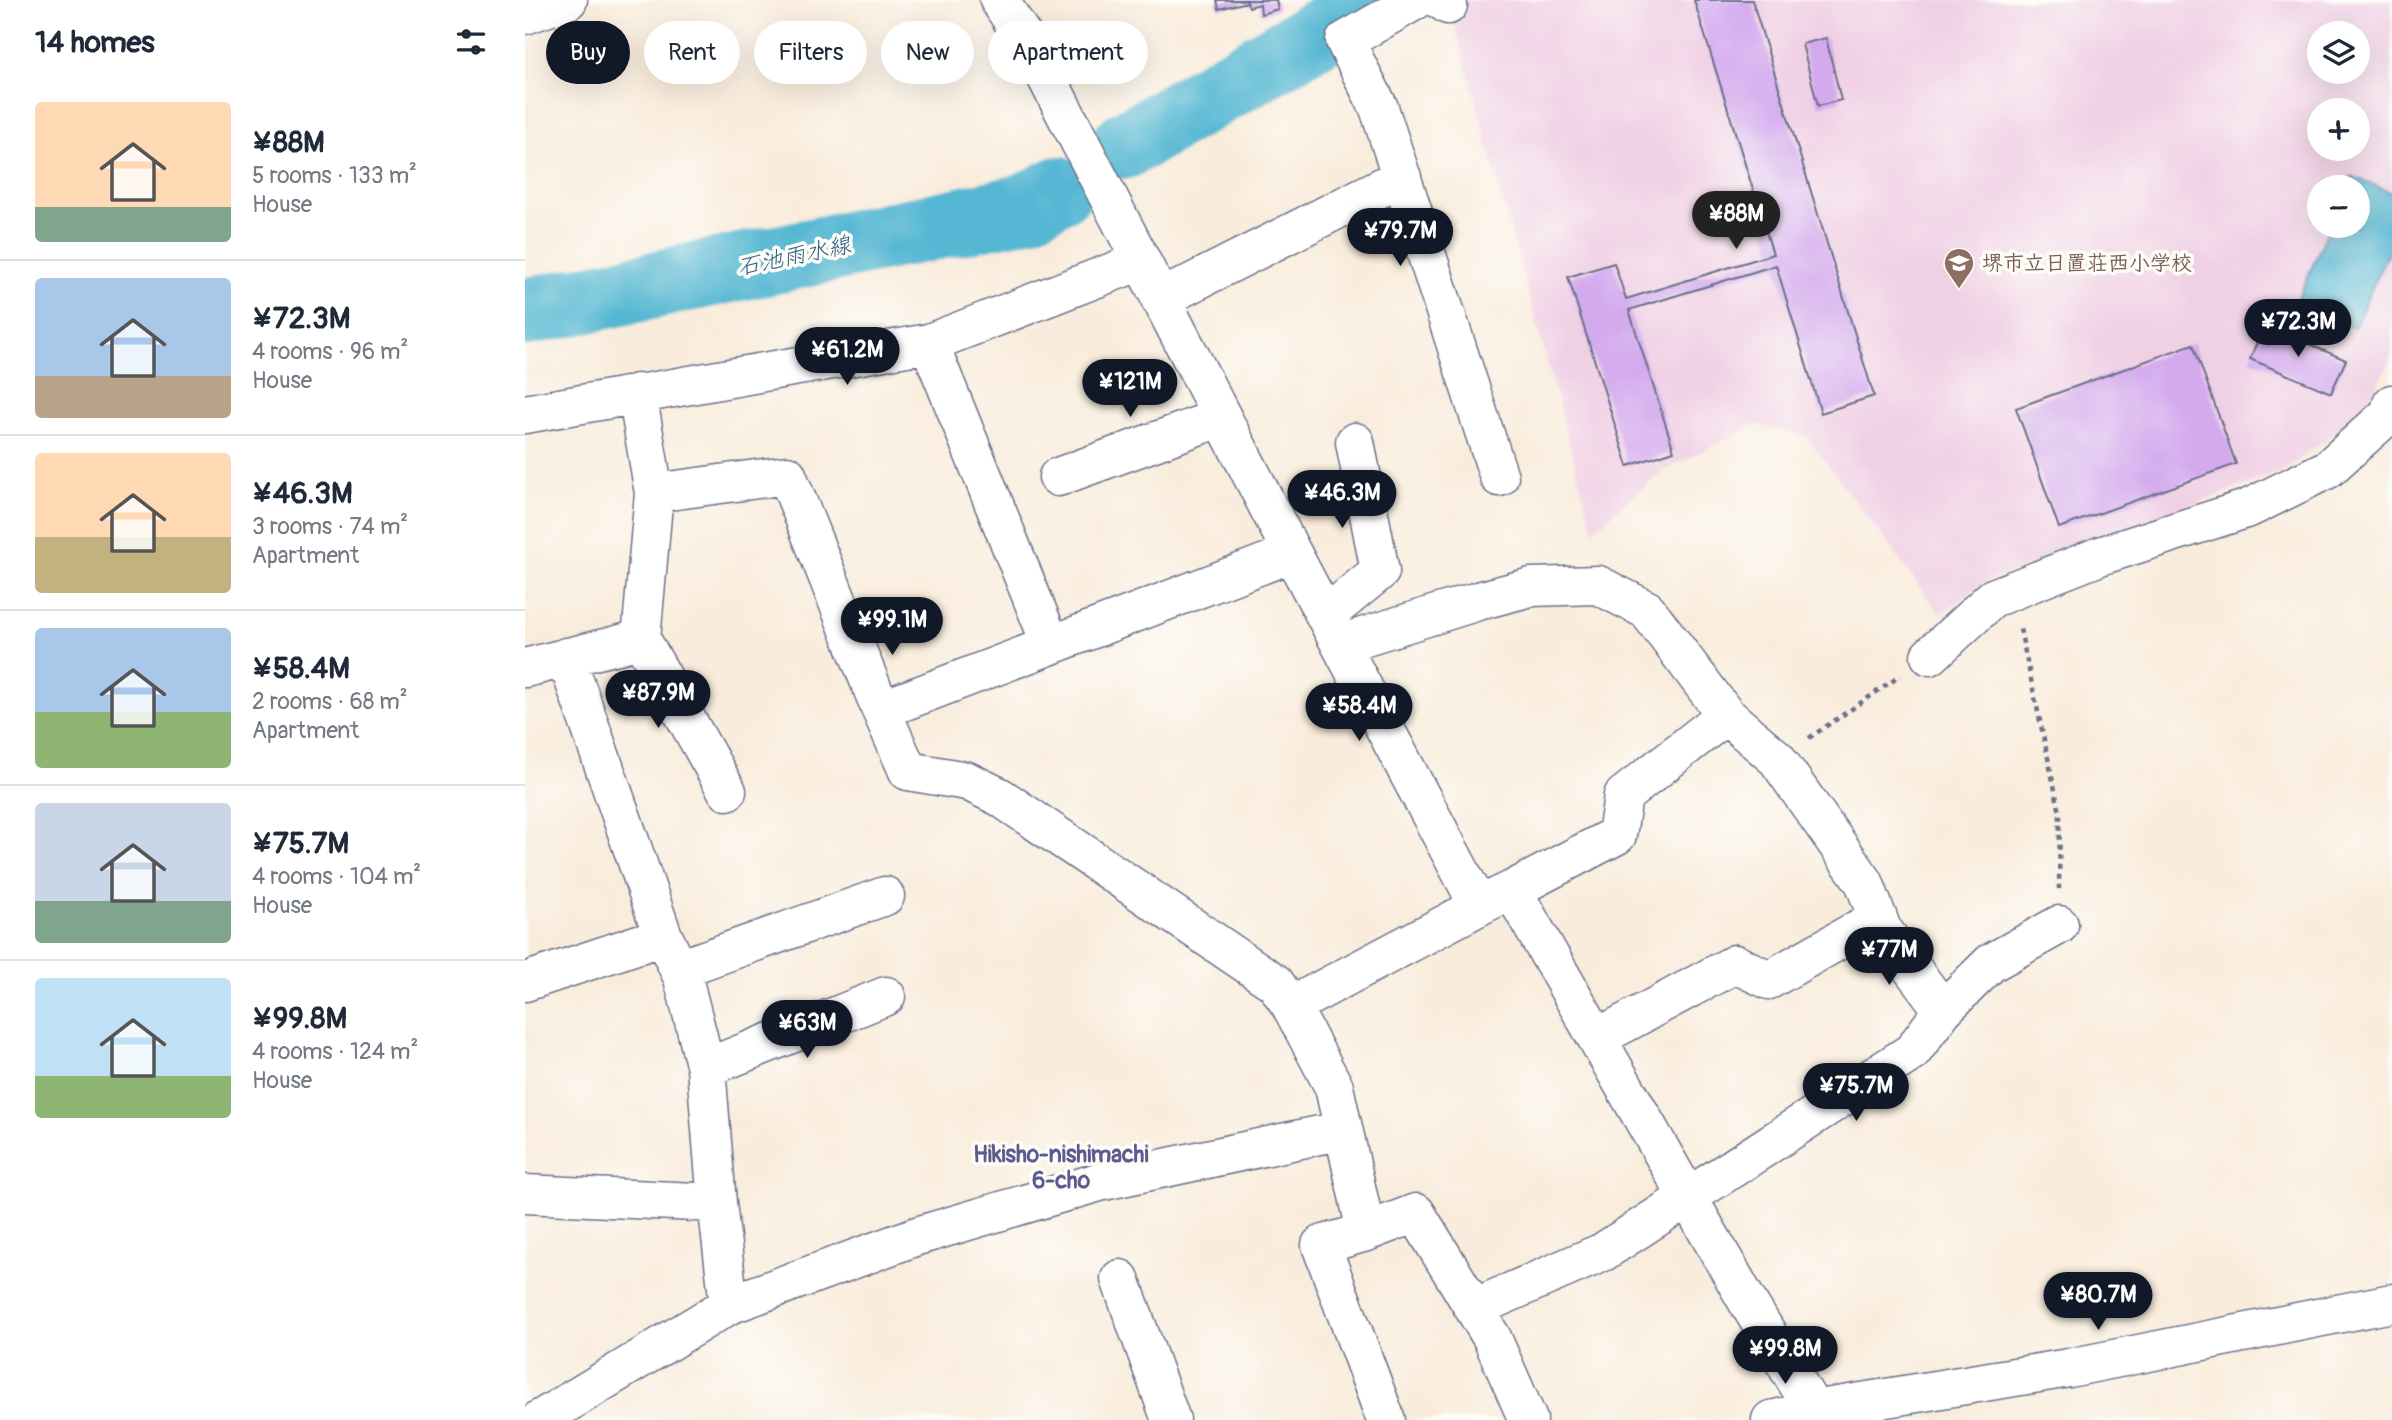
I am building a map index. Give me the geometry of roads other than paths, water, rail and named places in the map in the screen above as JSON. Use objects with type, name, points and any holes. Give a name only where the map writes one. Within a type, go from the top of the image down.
[{"type":"street","points":[[525,15],[568,0]]},
{"type":"street","points":[[999,0],[1034,54],[1292,553],[1474,897],[1500,896]]},
{"type":"street","points":[[1435,2],[1345,41],[1379,108],[1499,477]]},
{"type":"street","points":[[1160,299],[1402,177]]},
{"type":"street","points":[[525,414],[929,343],[1141,261]]},
{"type":"street","points":[[929,343],[1051,645]]},
{"type":"street","points":[[637,393],[654,493],[641,639],[727,791]]},
{"type":"street","points":[[1930,656],[1993,597],[2101,556],[2249,508],[2328,469],[2389,414],[2392,404]]},
{"type":"street","points":[[1058,477],[1222,416]]},
{"type":"street","points":[[1333,630],[1380,571],[1355,442]]},
{"type":"street","points":[[654,493],[787,475],[908,771],[967,781],[1000,797],[1275,983],[1291,1006],[1334,1087],[1366,1232]]},
{"type":"street","points":[[881,710],[1292,553]]},
{"type":"street","points":[[1333,630],[1478,601],[1531,587],[1598,585],[1647,610],[1726,715],[1777,760],[1864,882],[1880,924],[1943,1010]]},
{"type":"street","points":[[525,668],[641,639]]},
{"type":"street","points":[[566,657],[671,952],[683,978],[706,1068],[729,1305]]},
{"type":"street","points":[[1291,1006],[1617,835],[1623,796],[1726,715]]},
{"type":"street","points":[[525,982],[671,952],[885,896]]},
{"type":"street","points":[[1500,896],[1597,1038],[1817,1415]]},
{"type":"street","points":[[1597,1038],[1735,964],[1769,980],[1880,924]]},
{"type":"street","points":[[1474,1308],[1603,1252],[1912,1052],[1943,1010],[1990,962],[2059,925]]},
{"type":"street","points":[[706,1068],[886,996]]},
{"type":"street","points":[[538,1420],[729,1305],[917,1236],[1099,1182],[1343,1130]]},
{"type":"street","points":[[525,1194],[717,1203]]},
{"type":"street","points":[[1386,1420],[1321,1245],[1416,1213],[1492,1338],[1528,1420]]},
{"type":"street","points":[[1120,1279],[1171,1420]]},
{"type":"street","points":[[1771,1420],[1817,1415],[2069,1368],[2392,1303]]},
{"type":"water","points":[[2370,184],[2392,193],[2392,243],[2354,328],[2296,303],[2325,238],[2370,238]]},
{"type":"waterway","name":"石池雨水線","points":[[1125,145],[1375,0]]},
{"type":"waterway","name":"石池雨水線","points":[[525,312],[1027,207],[1059,190]]},
{"type":"place","name":"堺市立日置荘西小学校","points":[[1959,290]]},
{"type":"district","name":"Hikisho-nishimachi 6-cho","points":[[1061,1167]]}]
